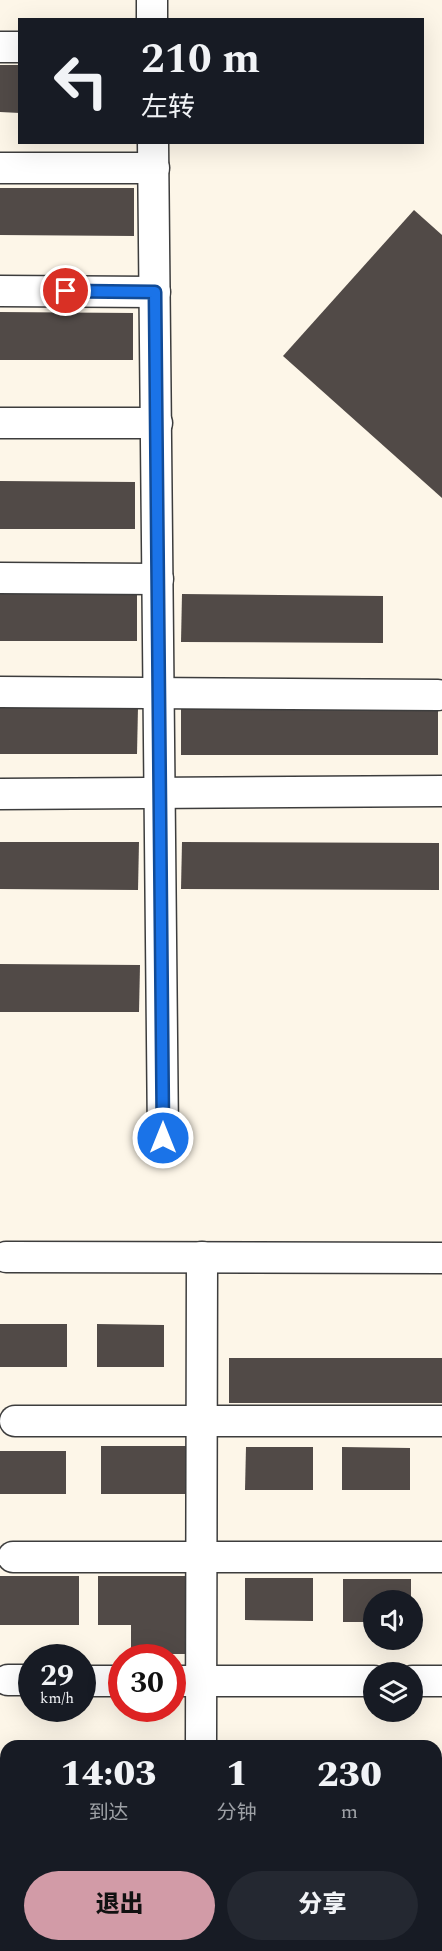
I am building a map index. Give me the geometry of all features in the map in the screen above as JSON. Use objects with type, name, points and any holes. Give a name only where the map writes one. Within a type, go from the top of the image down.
[{"type":"street","points":[[152,0],[152,18]]},
{"type":"street","points":[[0,47],[18,47]]},
{"type":"street","points":[[0,168],[154,155],[163,1138]]},
{"type":"street","points":[[0,291],[155,292]]},
{"type":"street","points":[[0,423],[157,423]]},
{"type":"street","points":[[0,578],[158,579]]},
{"type":"street","points":[[0,692],[438,694]]},
{"type":"street","points":[[0,794],[442,791]]},
{"type":"street","points":[[6,1257],[442,1258]]},
{"type":"street","points":[[200,1740],[187,1681],[201,1557],[202,1257]]},
{"type":"street","points":[[15,1421],[442,1421]]},
{"type":"street","points":[[13,1557],[442,1557]]},
{"type":"street","points":[[187,1681],[363,1681]]},
{"type":"street","points":[[423,1681],[442,1681]]},
{"type":"building","points":[[0,65],[18,65],[18,113],[0,112]]},
{"type":"building","points":[[0,188],[134,188],[134,236],[0,235]]},
{"type":"building","points":[[414,210],[442,235],[442,498],[283,356]]},
{"type":"building","points":[[0,312],[133,313],[133,360],[0,360]]},
{"type":"building","points":[[0,481],[135,482],[135,529],[0,529]]},
{"type":"building","points":[[0,593],[137,594],[137,641],[0,641]]},
{"type":"building","points":[[182,594],[383,596],[383,643],[181,642]]},
{"type":"building","points":[[0,707],[138,707],[137,754],[0,754]]},
{"type":"building","points":[[181,707],[438,708],[438,755],[181,755]]},
{"type":"building","points":[[0,842],[139,842],[138,890],[0,889]]},
{"type":"building","points":[[182,842],[439,843],[439,890],[181,889]]},
{"type":"building","points":[[0,964],[140,965],[139,1012],[0,1012]]},
{"type":"building","points":[[0,1324],[67,1324],[67,1367],[0,1367]]},
{"type":"building","points":[[97,1324],[164,1325],[164,1367],[97,1367]]},
{"type":"building","points":[[229,1358],[442,1358],[442,1403],[229,1403]]},
{"type":"building","points":[[101,1446],[189,1446],[189,1494],[101,1494]]},
{"type":"building","points":[[246,1447],[313,1447],[313,1490],[245,1490]]},
{"type":"building","points":[[342,1447],[410,1448],[410,1490],[342,1490]]},
{"type":"building","points":[[0,1451],[66,1451],[66,1494],[0,1494]]},
{"type":"building","points":[[0,1576],[79,1576],[79,1625],[0,1625]]},
{"type":"building","points":[[98,1576],[186,1576],[186,1644],[131,1644],[131,1625],[98,1625]]},
{"type":"building","points":[[245,1578],[313,1578],[313,1621],[245,1620]]},
{"type":"building","points":[[343,1579],[411,1579],[411,1590],[363,1590],[363,1622],[343,1622]]},
{"type":"route","points":[[66,291],[155,292],[163,1138]]}]
